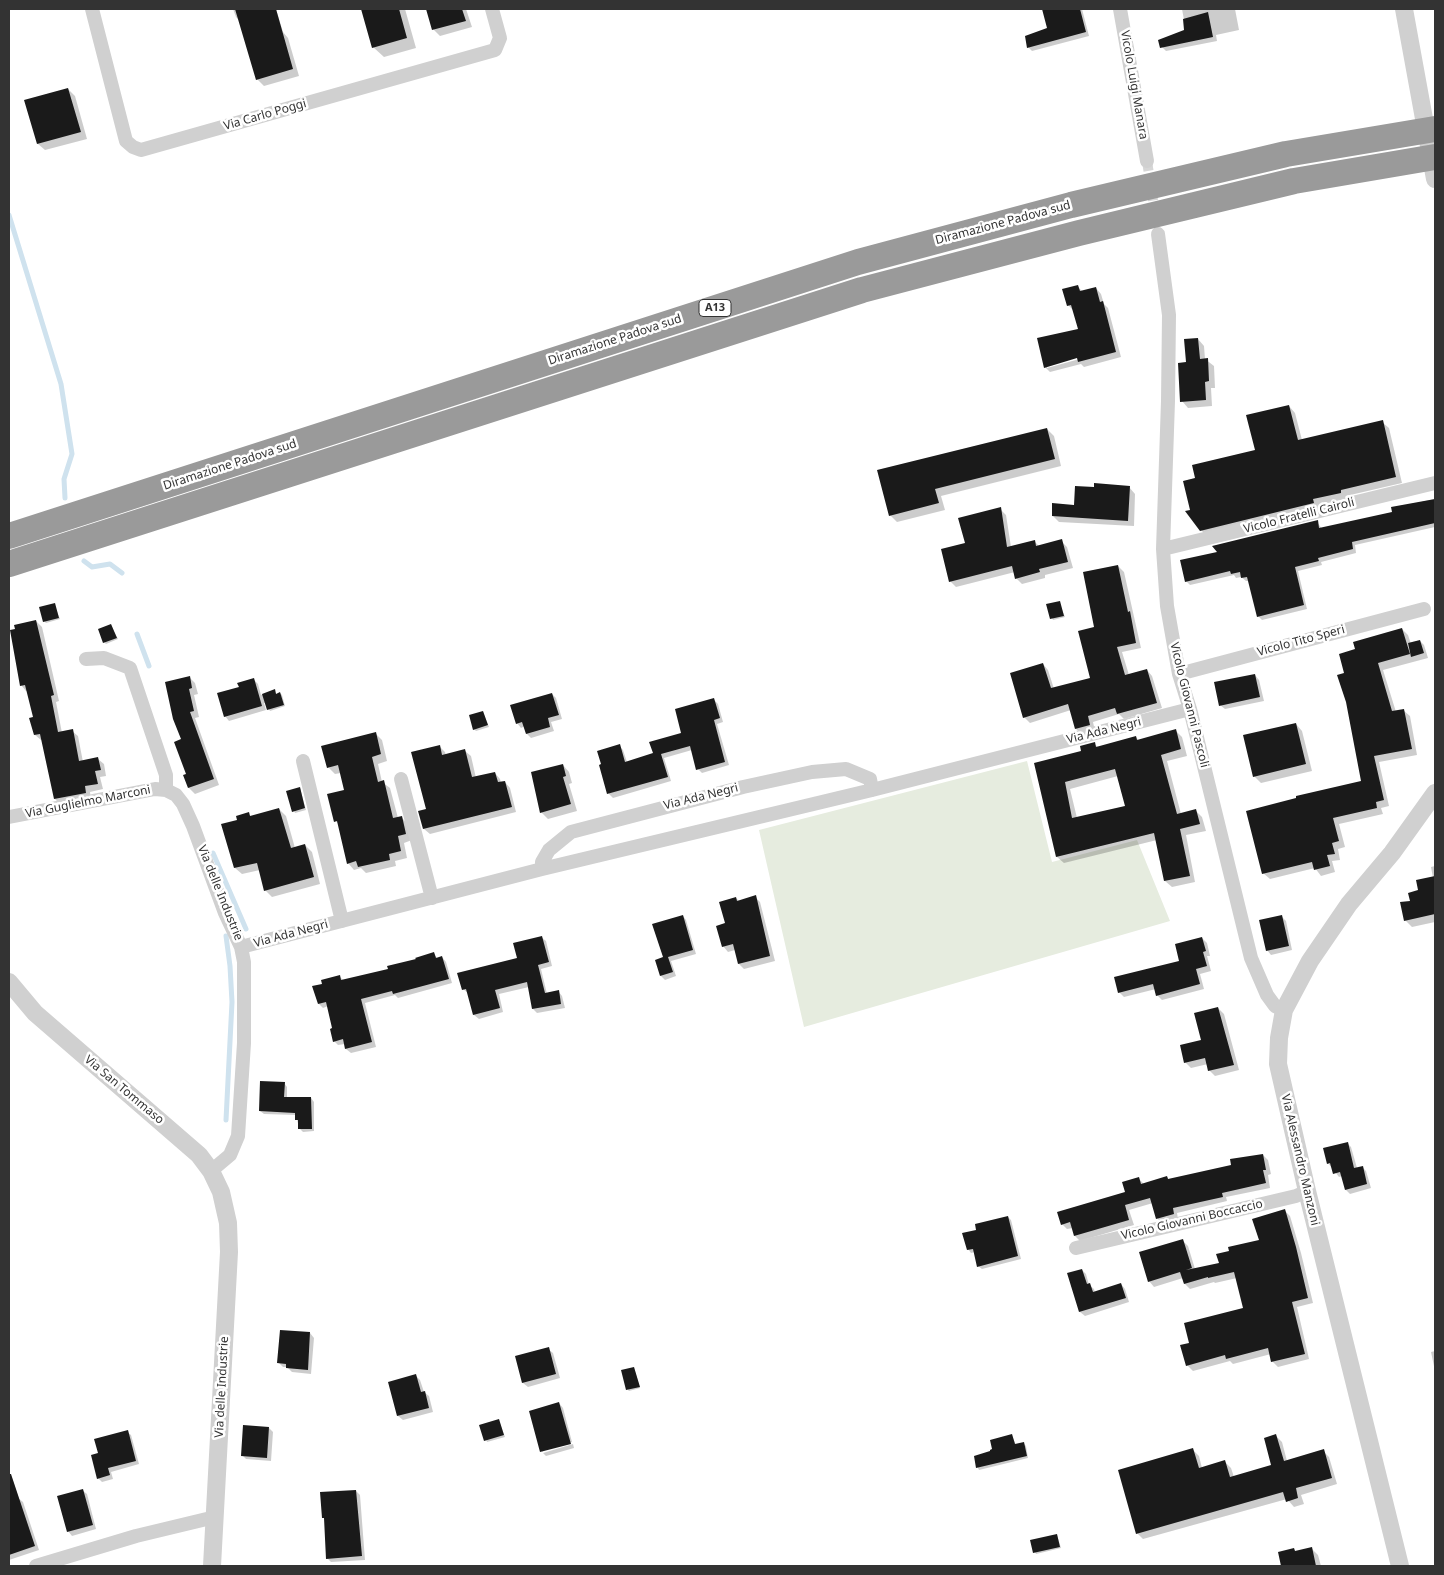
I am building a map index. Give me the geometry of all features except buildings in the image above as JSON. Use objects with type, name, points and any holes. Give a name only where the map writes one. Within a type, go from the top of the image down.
[{"type":"highway","name":"Diramazione Padova sud","points":[[9,536],[858,262],[1071,205],[1286,154],[1435,129]]},
{"type":"highway","name":"A13","points":[[9,564],[862,290],[1079,233],[1294,181],[1435,157]]},
{"type":"street","name":"Via Carlo Poggi","points":[[92,9],[126,140],[133,147],[142,150],[495,50],[500,38],[492,9]]},
{"type":"street","name":"Vicolo Luigi Manara","points":[[1120,9],[1123,17],[1147,161]]},
{"type":"street","points":[[1404,9],[1435,179]]},
{"type":"street","name":"Vicolo Giovanni Pascoli","points":[[1158,234],[1169,315],[1168,401],[1162,549],[1167,606],[1179,674],[1190,709],[1251,958],[1266,995],[1275,1006],[1284,1010]]},
{"type":"street","name":"Vicolo Fratelli Cairoli","points":[[1162,549],[1435,483]]},
{"type":"street","name":"Vicolo Tito Speri","points":[[1179,674],[1424,609]]},
{"type":"street","points":[[86,659],[104,658],[130,668],[166,775],[166,790]]},
{"type":"street","name":"Via Ada Negri","points":[[241,947],[542,869],[872,790],[1190,709]]},
{"type":"street","name":"Via Ada Negri","points":[[304,762],[342,921]]},
{"type":"street","name":"Via Ada Negri","points":[[542,869],[542,862],[549,850],[571,832],[734,789],[812,772],[846,769],[870,779],[872,790]]},
{"type":"street","points":[[401,779],[432,898]]},
{"type":"street","name":"Via Guglielmo Marconi","points":[[9,817],[155,789],[166,790]]},
{"type":"street","name":"Via delle Industrie","points":[[166,790],[176,795],[183,804],[193,826],[225,913],[241,947],[244,962],[244,1044],[238,1136],[230,1155],[211,1171]]},
{"type":"street","name":"Via Alessandro Manzoni","points":[[1400,1566],[1307,1191],[1278,1064],[1279,1038],[1284,1010],[1310,961],[1349,904],[1392,853],[1435,793]]},
{"type":"street","name":"Via San Tommaso","points":[[9,982],[35,1014],[199,1154],[211,1171],[221,1192],[225,1208]]},
{"type":"street","name":"Vicolo Giovanni Boccaccio","points":[[1076,1248],[1296,1196],[1307,1191]]},
{"type":"street","name":"Via delle Industrie","points":[[212,1566],[229,1252],[225,1208]]},
{"type":"street","points":[[36,1566],[136,1536],[215,1517]]},
{"type":"shaded area","points":[[1027,761],[1052,862],[1137,840],[1170,921],[804,1027],[759,830]]},
{"type":"waterway","points":[[9,215],[61,384],[72,454],[64,479],[65,498]]},
{"type":"waterway","points":[[84,561],[92,567],[110,564],[122,573]]},
{"type":"waterway","points":[[137,634],[149,666]]},
{"type":"waterway","points":[[213,853],[246,929]]},
{"type":"waterway","points":[[226,936],[232,1002],[226,1120]]},
{"type":"tunnel","points":[[1147,161],[1155,213]]}]
